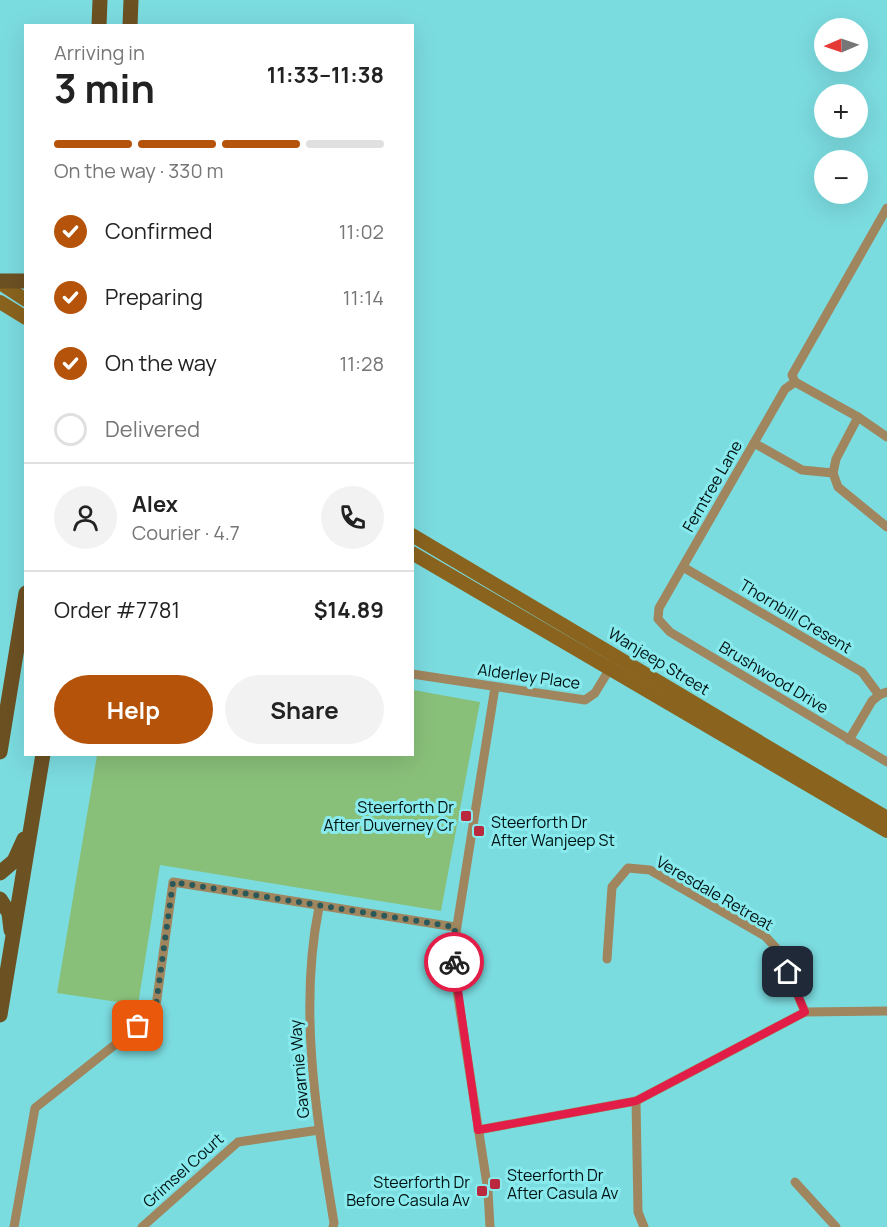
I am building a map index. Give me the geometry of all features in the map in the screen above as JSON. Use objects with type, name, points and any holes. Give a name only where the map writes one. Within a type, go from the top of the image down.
[{"type":"main road","points":[[99,24],[100,0]]},
{"type":"main road","points":[[130,24],[131,0]]},
{"type":"main road","points":[[0,282],[24,281]]},
{"type":"main road","points":[[0,282],[24,299]]},
{"type":"main road","points":[[0,302],[24,317]]},
{"type":"main road","name":"Wanjeep Street","points":[[414,536],[618,655],[887,818]]},
{"type":"main road","name":"Wanjeep Street","points":[[414,554],[887,831]]},
{"type":"main road","points":[[0,752],[24,605]]},
{"type":"main road","points":[[0,1014],[43,756]]},
{"type":"main road","points":[[0,873],[14,861],[34,811]]},
{"type":"main road","points":[[0,899],[9,913],[12,944]]},
{"type":"street","points":[[887,208],[792,375],[795,382],[858,417],[887,437]]},
{"type":"street","name":"Ferntree Lane","points":[[659,608],[785,389],[795,382]]},
{"type":"street","points":[[858,417],[836,459],[833,473],[838,487],[887,527]]},
{"type":"street","points":[[754,443],[802,470],[833,473]]},
{"type":"street","name":"Thornbill Cresent","points":[[683,567],[862,672],[883,694]]},
{"type":"street","name":"Brushwood Drive","points":[[659,608],[658,619],[670,632],[887,762]]},
{"type":"street","name":"Alderley Place","points":[[414,674],[585,700],[595,693],[618,655]]},
{"type":"street","points":[[490,1227],[454,971],[455,927],[495,687]]},
{"type":"street","points":[[849,740],[872,701],[883,694]]},
{"type":"street","name":"Veresdale Retreat","points":[[607,959],[612,887],[628,868],[650,870],[765,936],[778,950],[805,1012]]},
{"type":"street","points":[[14,1227],[34,1108],[155,1012],[173,882],[455,927]]},
{"type":"street","name":"Gavarnie Way","points":[[319,907],[309,999],[319,1130],[333,1227]]},
{"type":"street","points":[[478,1130],[636,1101],[805,1012],[887,1011]]},
{"type":"street","points":[[636,1101],[638,1212],[644,1227]]},
{"type":"street","name":"Grimsel Court","points":[[141,1227],[237,1142],[319,1130]]},
{"type":"street","points":[[795,1182],[836,1227]]},
{"type":"green space","points":[[414,690],[480,702],[441,911],[160,865],[138,1005],[57,993],[97,756],[414,756]]},
{"type":"way so far","points":[[138,1026],[155,1012],[173,882],[455,927],[454,962]]},
{"type":"place","name":"Steerforth Dr After Duverney Cr","points":[[466,816]]},
{"type":"place","name":"Steerforth Dr After Wanjeep St","points":[[479,831]]},
{"type":"place","name":"Steerforth Dr After Casula Av","points":[[495,1184]]},
{"type":"place","name":"Steerforth Dr Before Casula Av","points":[[482,1191]]},
{"type":"route","points":[[454,962],[478,1130],[636,1101],[805,1012],[788,972]]}]
